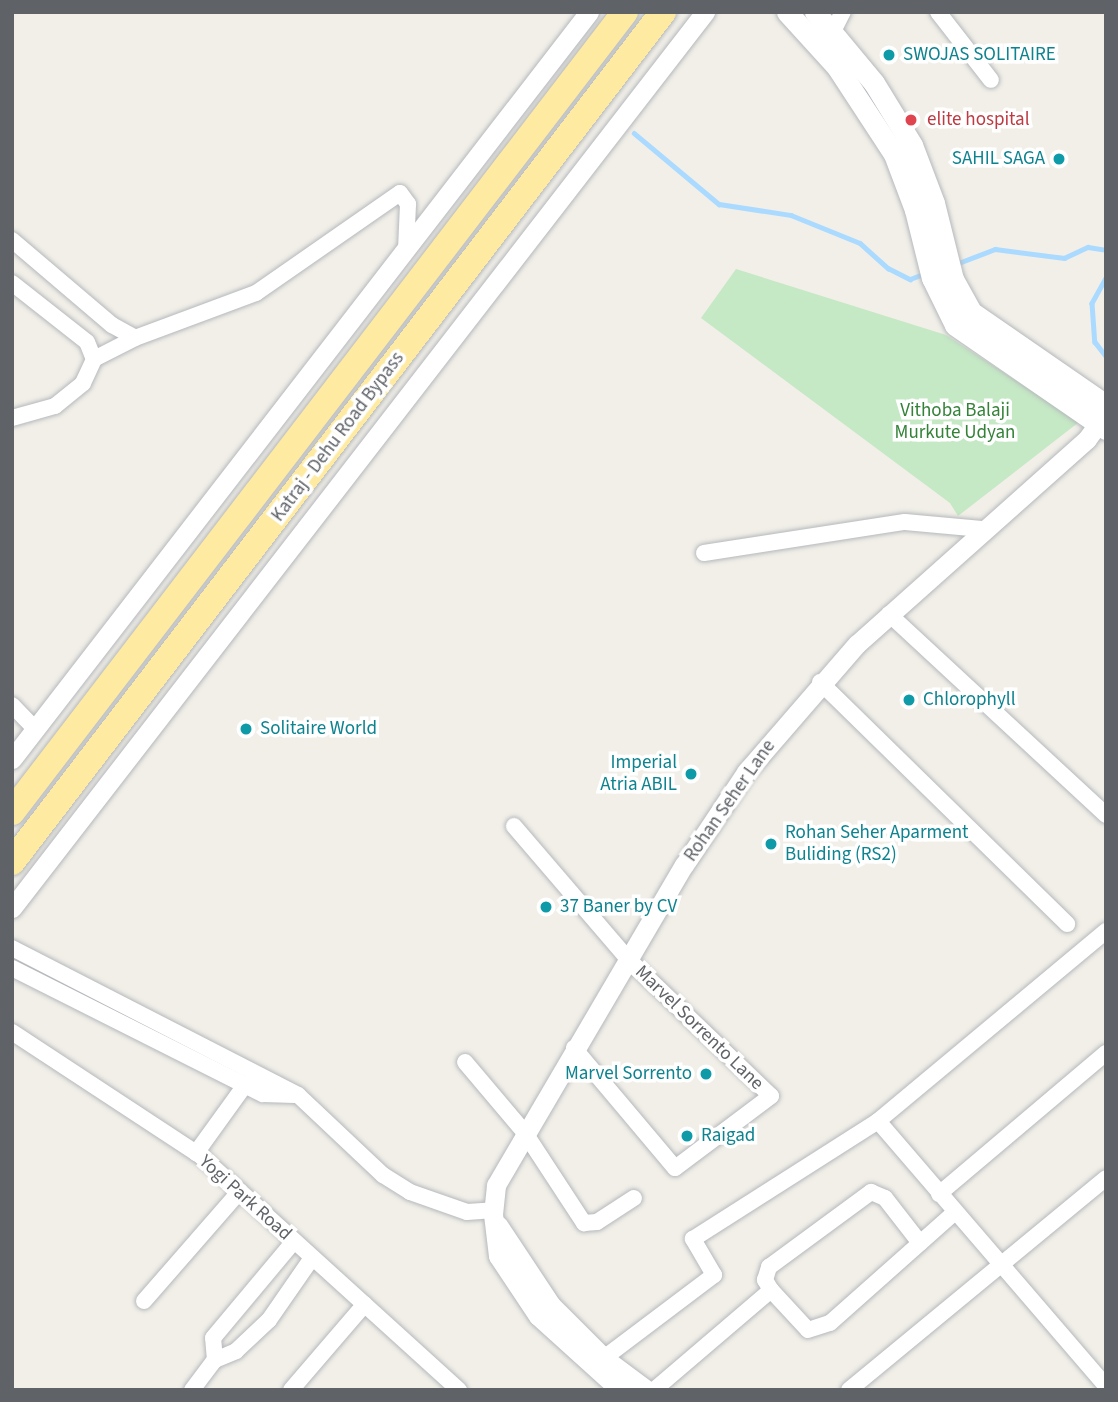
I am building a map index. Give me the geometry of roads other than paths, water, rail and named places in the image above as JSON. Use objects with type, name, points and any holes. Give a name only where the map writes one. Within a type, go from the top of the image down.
[{"type":"highway","name":"Katraj - Dehu Road Bypass","points":[[12,812],[625,12]]},
{"type":"highway","name":"Katraj - Dehu Road Bypass","points":[[12,862],[663,12]]},
{"type":"main road","points":[[787,12],[833,30]]},
{"type":"main road","points":[[815,12],[833,30],[894,154],[940,269],[943,308],[971,340],[1104,418]]},
{"type":"street","points":[[12,759],[589,12]]},
{"type":"street","points":[[12,908],[705,12]]},
{"type":"street","points":[[938,12],[991,80]]},
{"type":"street","points":[[12,418],[55,406],[83,383],[94,359],[135,338],[256,293],[400,193],[408,204],[406,249]]},
{"type":"street","points":[[15,248],[112,325],[135,338]]},
{"type":"street","points":[[12,283],[87,342],[94,359]]},
{"type":"street","name":"Rohan Seher Lane","points":[[620,1390],[538,1317],[498,1256],[494,1216],[496,1185],[574,1048],[746,772],[820,682],[889,614],[1104,418]]},
{"type":"street","points":[[704,553],[905,522],[982,529]]},
{"type":"street","points":[[889,614],[1106,815]]},
{"type":"street","points":[[820,682],[1066,924]]},
{"type":"street","points":[[12,705],[35,729]]},
{"type":"street","name":"Marvel Sorrento Lane","points":[[514,826],[628,959],[771,1096],[675,1168],[574,1048]]},
{"type":"street","points":[[604,1358],[714,1275],[693,1239],[878,1121],[1106,931]]},
{"type":"street","points":[[12,948],[298,1096],[383,1175],[410,1192],[467,1212],[494,1216],[551,1306],[604,1358],[648,1390]]},
{"type":"street","points":[[12,968],[245,1086],[263,1094],[298,1096]]},
{"type":"street","name":"Yogi Park Road","points":[[12,1031],[196,1153],[365,1304],[452,1388]]},
{"type":"street","points":[[939,1194],[1106,1053]]},
{"type":"street","points":[[465,1062],[525,1133],[584,1223],[597,1222],[634,1198]]},
{"type":"street","points":[[196,1153],[245,1086]]},
{"type":"street","points":[[878,1121],[1106,1386]]},
{"type":"street","points":[[849,1390],[1002,1267],[1106,1178]]},
{"type":"street","points":[[144,1301],[240,1191]]},
{"type":"street","points":[[920,1243],[885,1198],[871,1192],[769,1267],[765,1280],[808,1330],[818,1331],[920,1243],[955,1212]]},
{"type":"street","points":[[215,1360],[213,1338],[294,1241]]},
{"type":"street","points":[[192,1390],[215,1360],[236,1351],[269,1320],[312,1258]]},
{"type":"street","points":[[654,1390],[771,1290]]},
{"type":"street","points":[[291,1390],[365,1304]]},
{"type":"waterway","points":[[634,133],[719,204],[791,215],[860,243],[888,268],[910,279],[924,274]]},
{"type":"waterway","points":[[956,264],[995,249],[1064,258],[1088,247],[1106,250]]},
{"type":"waterway","points":[[1106,278],[1092,303],[1095,342],[1106,356]]},
{"type":"place","name":"SWOJAS SOLITAIRE","points":[[889,55]]},
{"type":"place","name":"elite hospital","points":[[911,120]]},
{"type":"place","name":"SAHIL SAGA","points":[[1059,159]]},
{"type":"place","name":"Chlorophyll","points":[[909,700]]},
{"type":"place","name":"Solitaire World","points":[[246,729]]},
{"type":"place","name":"Imperial Atria ABIL","points":[[691,774]]},
{"type":"place","name":"Rohan Seher Aparment Buliding (RS2)","points":[[771,844]]},
{"type":"place","name":"37 Baner by CV","points":[[546,907]]},
{"type":"place","name":"Marvel Sorrento","points":[[706,1074]]},
{"type":"place","name":"Raigad","points":[[687,1136]]},
{"type":"park label","name":"Vithoba Balaji Murkute Udyan","points":[[955,422]]}]
